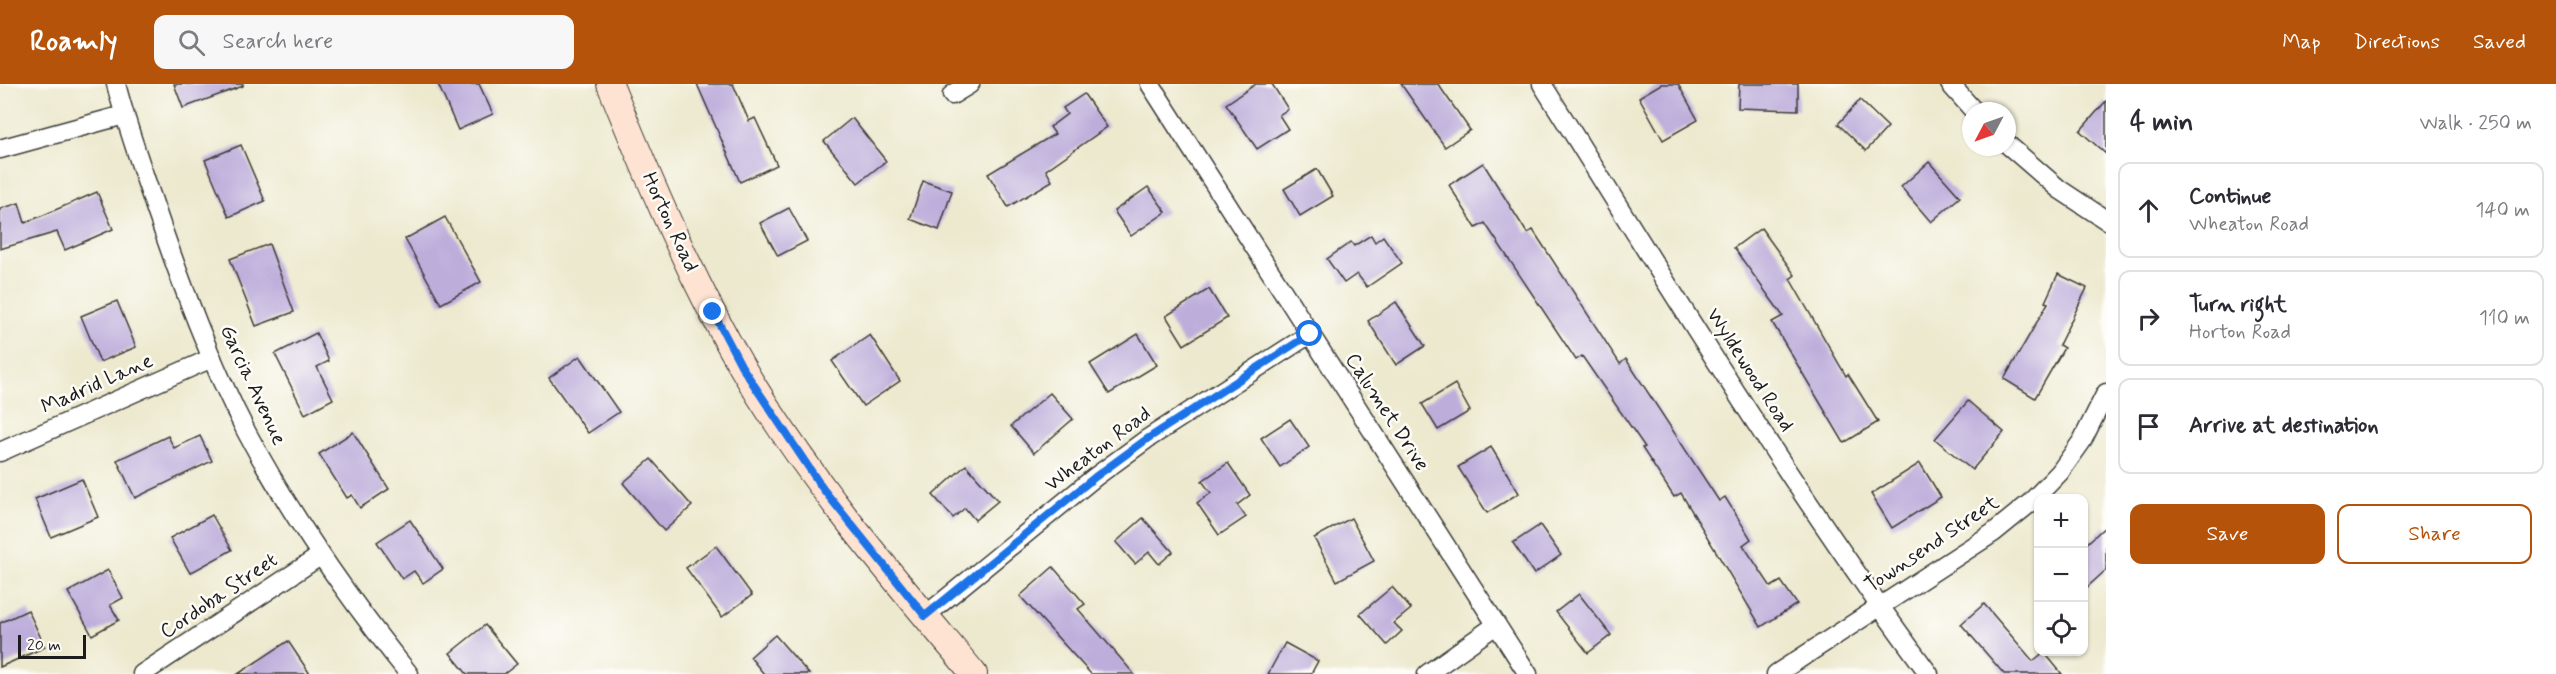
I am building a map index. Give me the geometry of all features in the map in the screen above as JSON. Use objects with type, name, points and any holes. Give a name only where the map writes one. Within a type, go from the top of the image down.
[{"type":"street","name":"Garcia Avenue","points":[[116,84],[124,115],[168,242],[212,358],[247,432],[336,580],[409,674]]},
{"type":"street","name":"Horton Road","points":[[610,84],[675,234],[742,367],[823,489],[974,674]]},
{"type":"street","points":[[952,95],[969,84]]},
{"type":"street","name":"Calumet Drive","points":[[1150,84],[1528,674]]},
{"type":"street","name":"Wyldewood Road","points":[[1542,84],[1691,322],[1880,607],[1929,674]]},
{"type":"street","points":[[1950,84],[1966,102]]},
{"type":"street","points":[[0,149],[124,115]]},
{"type":"street","points":[[2016,152],[2059,189],[2106,220]]},
{"type":"street","name":"Wheaton Road","points":[[925,616],[1095,477],[1147,439],[1310,334]]},
{"type":"street","name":"Madrid Lane","points":[[0,452],[212,358]]},
{"type":"street","name":"Townsend Street","points":[[1776,674],[1994,533],[2030,503],[2060,472],[2082,441],[2106,393]]},
{"type":"street","name":"Cordoba Street","points":[[142,674],[320,556]]},
{"type":"street","points":[[1427,674],[1496,625]]},
{"type":"building","points":[[174,84],[243,84],[243,86],[183,108]]},
{"type":"building","points":[[438,84],[479,84],[493,114],[458,130]]},
{"type":"building","points":[[697,84],[733,84],[749,121],[755,118],[777,165],[740,182]]},
{"type":"building","points":[[1256,84],[1272,84],[1288,109],[1279,115],[1288,129],[1257,149],[1226,104]]},
{"type":"building","points":[[1401,84],[1438,84],[1470,130],[1445,147]]},
{"type":"building","points":[[1661,84],[1678,84],[1698,120],[1663,140],[1639,97]]},
{"type":"building","points":[[1739,84],[1798,84],[1798,110],[1738,108]]},
{"type":"building","points":[[1084,94],[1107,127],[1046,170],[1052,181],[1008,207],[988,174],[1055,134],[1050,127],[1067,114],[1063,108]]},
{"type":"building","points":[[1860,100],[1888,127],[1866,151],[1838,124]]},
{"type":"building","points":[[2106,101],[2106,154],[2080,131]]},
{"type":"building","points":[[852,118],[886,161],[858,183],[824,141]]},
{"type":"building","points":[[241,145],[265,201],[229,217],[205,160]]},
{"type":"building","points":[[1929,162],[1960,197],[1931,222],[1901,187]]},
{"type":"building","points":[[1483,163],[1527,233],[1533,230],[1620,364],[1626,359],[1719,501],[1725,497],[1751,539],[1743,545],[1771,587],[1781,581],[1797,604],[1761,627],[1681,493],[1674,497],[1642,448],[1645,447],[1582,356],[1576,360],[1485,223],[1476,228],[1449,185]]},
{"type":"building","points":[[1317,169],[1333,196],[1300,216],[1284,189]]},
{"type":"building","points":[[923,181],[952,191],[939,230],[910,219]]},
{"type":"building","points":[[1148,187],[1166,212],[1131,236],[1114,211]]},
{"type":"building","points":[[97,192],[113,229],[65,250],[57,232],[0,249],[0,209],[19,203],[25,223]]},
{"type":"building","points":[[789,208],[807,241],[778,256],[760,223]]},
{"type":"building","points":[[445,217],[481,282],[441,304],[405,239]]},
{"type":"building","points":[[1761,228],[1795,275],[1790,279],[1846,376],[1848,374],[1878,422],[1844,443],[1772,322],[1783,316],[1734,248]]},
{"type":"building","points":[[1371,235],[1375,242],[1383,236],[1402,263],[1367,287],[1357,274],[1344,283],[1327,259],[1351,242],[1354,246]]},
{"type":"building","points":[[269,244],[294,312],[256,326],[230,259]]},
{"type":"building","points":[[2058,274],[2087,288],[2059,345],[2064,348],[2035,398],[2004,379],[2048,303],[2045,302]]},
{"type":"building","points":[[1209,289],[1227,318],[1184,345],[1166,316]]},
{"type":"building","points":[[117,301],[136,347],[100,362],[81,316]]},
{"type":"building","points":[[1396,302],[1425,346],[1396,365],[1368,321]]},
{"type":"building","points":[[316,333],[329,361],[317,367],[333,399],[305,414],[275,354]]},
{"type":"building","points":[[1138,334],[1157,365],[1109,394],[1090,364]]},
{"type":"building","points":[[870,335],[900,381],[863,406],[832,361]]},
{"type":"building","points":[[580,356],[619,412],[588,433],[549,378]]},
{"type":"building","points":[[1455,384],[1470,411],[1438,430],[1422,404]]},
{"type":"building","points":[[1050,393],[1073,419],[1034,453],[1011,426]]},
{"type":"building","points":[[1968,401],[2004,432],[1972,470],[1935,439]]},
{"type":"building","points":[[1290,419],[1309,447],[1280,467],[1261,438]]},
{"type":"building","points":[[353,432],[389,489],[360,508],[352,495],[347,498],[319,454]]},
{"type":"building","points":[[168,436],[174,448],[200,436],[212,461],[135,498],[117,460]]},
{"type":"building","points":[[1491,447],[1519,493],[1487,513],[1458,467]]},
{"type":"building","points":[[651,459],[692,506],[664,531],[623,483]]},
{"type":"building","points":[[1228,463],[1250,495],[1237,505],[1246,517],[1219,535],[1197,503],[1211,493],[1202,481]]},
{"type":"building","points":[[1920,463],[1941,497],[1892,528],[1871,494]]},
{"type":"building","points":[[966,465],[998,501],[975,520],[965,508],[953,518],[933,495]]},
{"type":"building","points":[[82,479],[98,517],[51,537],[35,499]]},
{"type":"building","points":[[212,515],[232,550],[190,573],[170,538]]},
{"type":"building","points":[[1143,518],[1173,552],[1159,564],[1149,552],[1135,564],[1116,542]]},
{"type":"building","points":[[1351,518],[1374,561],[1337,581],[1314,538]]},
{"type":"building","points":[[410,520],[443,569],[423,583],[414,571],[402,579],[377,542]]},
{"type":"building","points":[[1540,525],[1561,555],[1534,574],[1513,543]]},
{"type":"building","points":[[2106,526],[2106,570],[2088,586],[2088,548],[2088,542]]},
{"type":"building","points":[[716,546],[752,595],[722,617],[686,568]]},
{"type":"building","points":[[1053,567],[1085,604],[1078,609],[1134,674],[1091,674],[1020,596]]},
{"type":"building","points":[[108,570],[123,598],[110,605],[119,620],[92,635],[68,592]]},
{"type":"building","points":[[1392,587],[1411,609],[1394,623],[1402,631],[1387,645],[1360,614]]},
{"type":"building","points":[[1579,594],[1611,635],[1588,653],[1556,612]]},
{"type":"building","points":[[1984,604],[2033,661],[2039,656],[2047,656],[2062,674],[2004,674],[1961,624]]},
{"type":"building","points":[[28,610],[45,647],[0,667],[0,623]]},
{"type":"building","points":[[485,625],[517,664],[504,674],[467,674],[450,653]]},
{"type":"building","points":[[775,635],[809,674],[764,674],[750,657]]},
{"type":"building","points":[[288,641],[310,674],[238,674]]},
{"type":"building","points":[[1285,643],[1318,661],[1311,674],[1268,674]]},
{"type":"route","points":[[713,312],[742,367],[786,436],[823,489],[925,616],[1095,477],[1147,439],[1310,334]]}]
